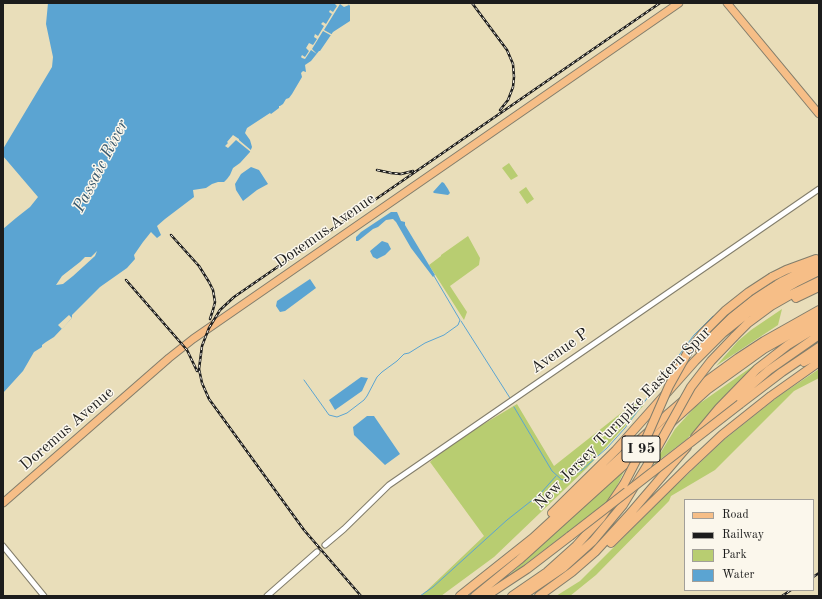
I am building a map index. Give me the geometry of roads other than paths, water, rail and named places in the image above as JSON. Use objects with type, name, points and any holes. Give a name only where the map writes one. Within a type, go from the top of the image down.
[{"type":"highway","points":[[512,596],[547,572],[574,549],[601,518],[624,484],[638,457],[669,386],[688,352],[708,328],[725,311],[749,292],[772,277],[819,258]]},
{"type":"highway","points":[[632,432],[643,415],[686,364],[728,320],[769,289],[797,273],[819,263]]},
{"type":"highway","name":"New Jersey Turnpike Eastern Spur","points":[[514,552],[530,534],[593,473],[695,362],[729,328],[767,299],[819,271]]},
{"type":"highway","name":"I 95","points":[[522,596],[563,568],[593,541],[623,505],[691,387],[711,361],[748,323],[771,306],[819,281]]},
{"type":"highway","name":"I 95","points":[[734,337],[780,306],[819,287]]},
{"type":"highway","name":"New Jersey Turnpike Eastern Spur","points":[[460,596],[533,538],[683,401],[712,377],[764,341],[819,310]]},
{"type":"highway","name":"New Jersey Turnpike Eastern Spur","points":[[475,596],[516,563],[713,385],[764,349],[819,318]]},
{"type":"highway","name":"I 95","points":[[539,596],[590,557],[691,443],[714,414],[757,369],[788,345],[819,326]]},
{"type":"highway","name":"I 95","points":[[691,443],[757,380],[788,356],[819,335]]},
{"type":"highway","points":[[759,391],[788,367],[819,347]]},
{"type":"highway","points":[[759,391],[819,354]]},
{"type":"highway","points":[[564,578],[591,562],[688,467],[734,425],[777,391],[819,362]]},
{"type":"highway","name":"I 95","points":[[486,596],[526,569],[570,536],[740,404],[759,391]]},
{"type":"main road","name":"Doremus Avenue","points":[[3,503],[193,338],[679,3]]},
{"type":"main road","points":[[727,3],[819,114]]},
{"type":"street","name":"Avenue P","points":[[325,545],[344,529],[389,485],[819,189]]},
{"type":"street","points":[[3,546],[44,596]]},
{"type":"street","points":[[267,596],[317,552]]},
{"type":"water","name":"Passaic River","points":[[48,3],[348,3],[350,6],[350,21],[333,32],[320,51],[305,65],[306,72],[303,71],[301,73],[302,77],[289,98],[286,99],[283,104],[279,106],[279,108],[271,114],[270,113],[247,128],[245,133],[250,140],[252,147],[250,152],[233,168],[227,179],[224,182],[212,184],[206,188],[193,190],[194,197],[157,226],[161,235],[157,238],[151,232],[134,255],[135,259],[127,268],[100,287],[72,315],[72,318],[54,337],[34,352],[23,371],[3,393],[3,229],[30,207],[38,197],[3,156],[3,149],[52,67],[53,57],[46,24]]},
{"type":"water","points":[[251,167],[259,170],[268,184],[257,190],[243,201],[236,190],[235,184],[241,174]]},
{"type":"water","points":[[442,182],[450,193],[448,195],[433,192]]},
{"type":"water","points":[[391,212],[397,212],[401,221],[405,222],[405,225],[435,275],[433,277],[411,248],[393,219],[386,220],[356,241],[356,237],[361,232]]},
{"type":"water","points":[[382,241],[388,243],[391,249],[385,255],[377,259],[373,257],[370,251]]},
{"type":"water","points":[[310,279],[316,288],[285,311],[280,312],[276,306],[277,301]]},
{"type":"water","points":[[361,377],[368,378],[362,391],[335,410],[329,400]]},
{"type":"water","points":[[367,416],[374,416],[400,454],[385,465],[354,435],[353,427]]},
{"type":"waterway","points":[[304,380],[329,415],[337,417],[347,413],[364,400],[377,377],[404,354],[409,353],[425,343],[444,335],[458,325],[460,320],[434,276]]},
{"type":"waterway","points":[[514,407],[552,471],[562,480],[582,470],[607,448],[625,428],[694,335],[713,316]]},
{"type":"waterway","points":[[461,321],[510,398]]},
{"type":"waterway","points":[[420,596],[433,587],[507,520],[540,494],[556,476]]},
{"type":"tunnel","points":[[317,552],[325,545]]},
{"type":"railway","points":[[472,3],[507,50],[513,64],[513,87],[508,100],[500,110]]},
{"type":"railway","points":[[361,596],[304,530],[209,399],[202,383],[199,369],[202,346],[209,328],[220,310],[234,297],[660,3]]},
{"type":"railway","points":[[377,170],[401,174],[413,171]]},
{"type":"railway","points":[[171,235],[199,266],[213,290],[215,302],[210,319]]},
{"type":"railway","points":[[126,280],[187,350],[197,371]]},
{"type":"railway","points":[[814,576],[819,573]]},
{"type":"railway","points":[[782,596],[790,591]]}]
